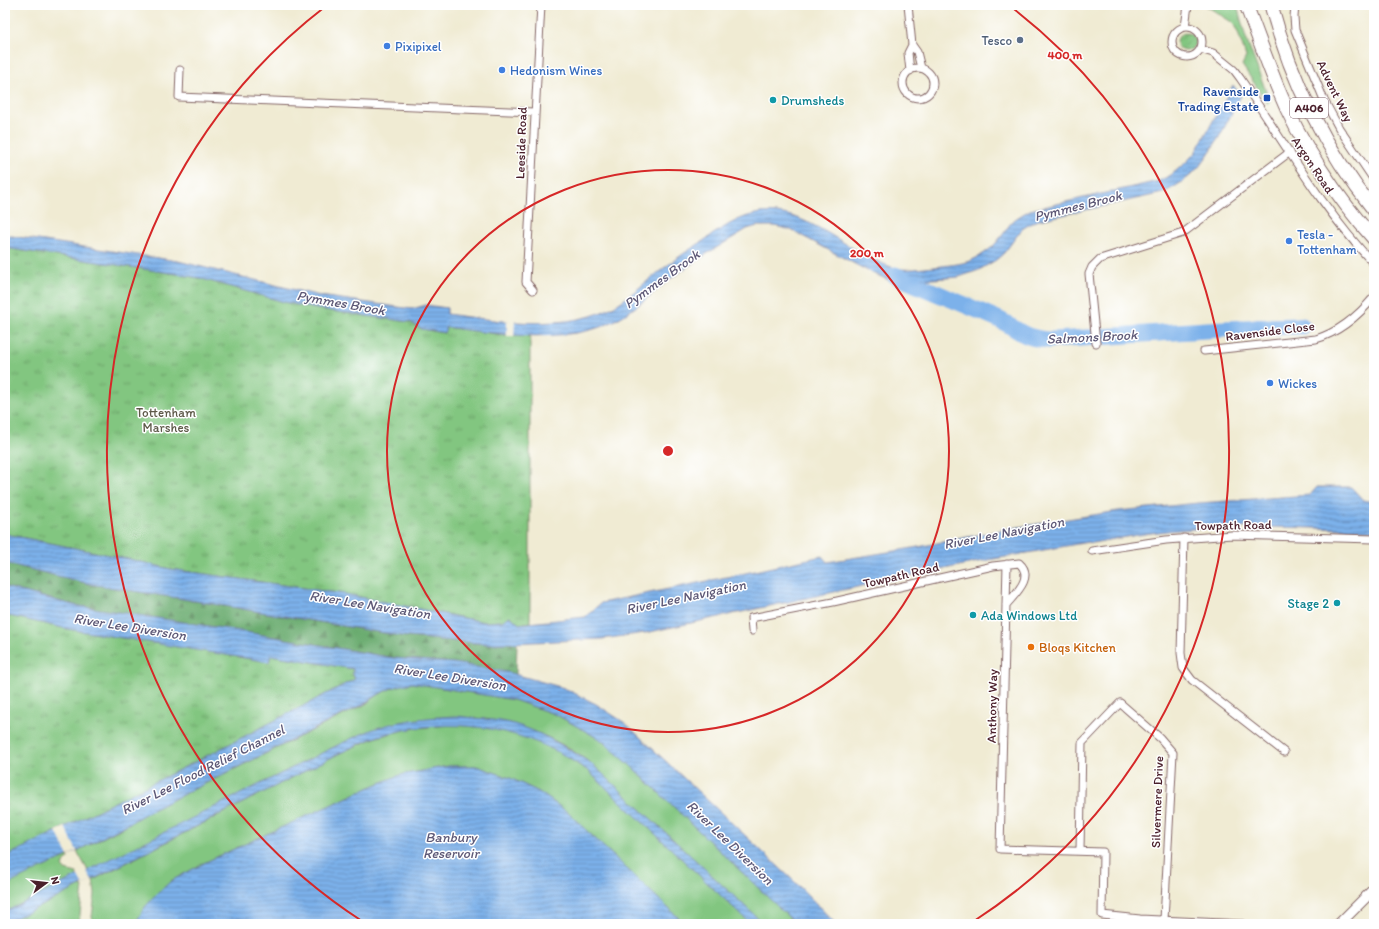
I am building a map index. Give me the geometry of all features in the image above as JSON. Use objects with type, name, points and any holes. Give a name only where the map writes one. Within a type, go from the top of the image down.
[{"type":"highway","name":"A406","points":[[1246,5],[1279,92],[1296,126],[1329,182],[1374,239]]},
{"type":"highway","name":"A406","points":[[1254,5],[1264,52]]},
{"type":"highway","name":"A406","points":[[1270,5],[1288,61],[1302,96],[1318,128],[1334,155],[1374,210]]},
{"type":"street","name":"Leeside Road","points":[[533,290],[526,282],[534,112],[541,5]]},
{"type":"street","points":[[908,5],[912,45],[917,52],[921,68]]},
{"type":"street","points":[[1185,27],[1188,5]]},
{"type":"street","name":"Advent Way","points":[[1295,5],[1295,30],[1324,100],[1343,134],[1374,180]]},
{"type":"street","points":[[1185,27],[1194,29],[1200,35],[1202,40],[1200,49],[1194,55],[1186,57],[1178,55],[1172,47],[1172,38],[1177,30],[1185,27]]},
{"type":"street","points":[[910,71],[908,53],[912,45]]},
{"type":"street","name":"Argon Road","points":[[1200,49],[1213,53],[1234,70],[1323,202],[1374,264]]},
{"type":"street","points":[[915,68],[921,68],[930,74],[933,79],[933,84],[929,94],[921,98],[912,97],[904,87],[904,78],[915,68]]},
{"type":"street","points":[[180,70],[179,97],[234,98],[534,112]]},
{"type":"street","points":[[1096,342],[1089,274],[1095,263],[1100,259],[1183,233],[1290,152]]},
{"type":"street","name":"Ravenside Close","points":[[1204,351],[1316,339],[1326,336],[1338,329],[1364,309],[1374,297]]},
{"type":"street","name":"Towpath Road","points":[[1092,551],[1184,538],[1232,535],[1374,540]]},
{"type":"street","points":[[1184,538],[1180,653],[1183,668],[1192,680],[1284,752]]},
{"type":"street","name":"Towpath Road","points":[[752,631],[751,618],[833,602],[1007,564],[1019,563],[1023,567],[1026,575],[1025,582],[1006,605]]},
{"type":"street","name":"Anthony Way","points":[[1007,564],[1000,849],[1080,851]]},
{"type":"street","name":"Silvermere Drive","points":[[1080,851],[1082,743],[1120,703],[1160,738],[1173,753],[1164,920]]},
{"type":"street","points":[[1080,851],[1103,852],[1102,916],[1243,924]]},
{"type":"street","points":[[1339,924],[1374,890]]},
{"type":"green space","points":[[1205,5],[1237,5],[1246,38],[1270,102],[1268,104],[1242,65],[1246,57],[1233,23]]},
{"type":"green space","points":[[1186,33],[1192,36],[1195,42],[1192,48],[1186,51],[1180,48],[1177,42],[1180,36]]},
{"type":"green space","name":"Tottenham Marshes","points":[[5,248],[199,278],[288,303],[317,309],[410,322],[422,329],[444,333],[445,327],[505,335],[530,336],[530,622],[519,624],[510,616],[502,621],[484,622],[345,594],[170,569],[129,559],[5,534]]},
{"type":"green space","points":[[5,563],[90,584],[408,637],[487,644],[517,643],[516,675],[454,663],[394,658],[234,630],[73,605],[5,587]]},
{"type":"green space","points":[[5,615],[68,629],[269,662],[271,655],[353,669],[352,672],[355,679],[195,762],[5,857]]},
{"type":"green space","points":[[413,683],[514,700],[557,715],[601,740],[630,765],[796,924],[764,924],[592,764],[573,751],[539,733],[493,720],[445,717],[421,719],[373,730],[334,747],[88,871],[77,851],[118,830],[148,812],[366,704],[383,692]]},
{"type":"green space","points":[[449,725],[493,729],[535,740],[561,753],[587,770],[751,924],[685,924],[566,811],[539,792],[510,778],[476,766],[449,766],[400,775],[370,787],[206,862],[171,881],[145,907],[135,924],[91,924],[95,894],[93,880],[340,753],[377,737],[408,729]]},
{"type":"green space","points":[[68,856],[69,857],[62,866],[65,870],[77,873],[77,877],[5,912],[5,886],[28,873]]},
{"type":"green space","points":[[80,886],[83,887],[79,924],[5,924],[5,923]]},
{"type":"water","name":"Pymmes Brook","points":[[1233,85],[1241,96],[1225,127],[1206,158],[1185,180],[1163,193],[1035,221],[1022,229],[1004,253],[996,260],[979,270],[959,277],[893,282],[870,272],[791,230],[775,226],[757,226],[747,229],[696,260],[634,308],[614,321],[585,331],[566,334],[525,336],[446,327],[445,333],[422,329],[410,322],[317,309],[288,303],[199,278],[5,248],[5,235],[178,261],[320,296],[412,309],[426,305],[447,308],[447,314],[511,322],[556,322],[598,314],[616,305],[672,262],[712,235],[737,220],[755,214],[773,213],[791,216],[826,232],[860,253],[895,268],[914,269],[967,262],[980,256],[991,248],[1012,222],[1030,210],[1159,181],[1171,175],[1195,153]]},
{"type":"water","name":"River Lee Navigation","points":[[1317,487],[1351,487],[1363,500],[1374,502],[1374,531],[1252,527],[1203,528],[1168,531],[1092,543],[1088,542],[983,561],[871,584],[645,633],[602,639],[487,644],[408,637],[90,584],[5,563],[5,534],[129,559],[170,569],[345,594],[484,622],[502,621],[510,616],[519,624],[585,617],[601,603],[822,556],[827,562],[913,548],[1012,528],[1118,511],[1199,503],[1310,495]]},
{"type":"water","points":[[5,587],[73,605],[234,630],[394,658],[454,663],[507,672],[564,688],[596,704],[625,723],[797,884],[836,924],[796,924],[630,765],[601,740],[557,715],[514,700],[413,683],[394,687],[383,692],[366,703],[148,812],[75,852],[5,886],[5,857],[195,762],[355,679],[352,672],[353,669],[271,655],[269,662],[68,629],[5,615]]},
{"type":"water","points":[[458,716],[501,721],[537,732],[592,764],[764,924],[751,924],[587,770],[569,758],[536,742],[492,729],[470,726],[425,727],[402,730],[379,736],[364,742],[5,923],[5,912],[352,738],[371,730],[403,721]]},
{"type":"water","name":"Banbury Reservoir","points":[[449,766],[476,766],[510,778],[539,792],[566,811],[685,924],[135,924],[145,907],[171,881],[206,862],[370,787],[400,775]]},
{"type":"pier","points":[[507,321],[515,321],[514,336],[507,336]]},
{"type":"pier","points":[[65,827],[77,851],[68,856],[56,831]]},
{"type":"pier","points":[[86,870],[92,881],[83,885],[77,874]]},
{"type":"waterway","name":"Salmons Brook","points":[[895,275],[974,308],[1000,320],[1022,333],[1040,339],[1048,340],[1238,328],[1302,326]]},
{"type":"place","name":"Tesco","points":[[1020,40]]},
{"type":"place","name":"Pixipixel","points":[[387,46]]},
{"type":"place","name":"Hedonism Wines","points":[[502,70]]},
{"type":"place","name":"Ravenside Trading Estate","points":[[1267,98]]},
{"type":"place","name":"Drumsheds","points":[[773,100]]},
{"type":"place","name":"Tesla - Tottenham","points":[[1289,241]]},
{"type":"place","name":"Wickes","points":[[1270,383]]},
{"type":"place","name":"Stage 2","points":[[1337,603]]},
{"type":"place","name":"Ada Windows Ltd","points":[[973,615]]},
{"type":"place","name":"Bloqs Kitchen","points":[[1031,647]]},
{"type":"water label","name":"River Lee Diversion","points":[[130,627]]},
{"type":"water label","name":"River Lee Diversion","points":[[450,677]]},
{"type":"water label","name":"River Lee Flood Relief Channel","points":[[203,770]]},
{"type":"water label","name":"River Lee Diversion","points":[[730,843]]}]
